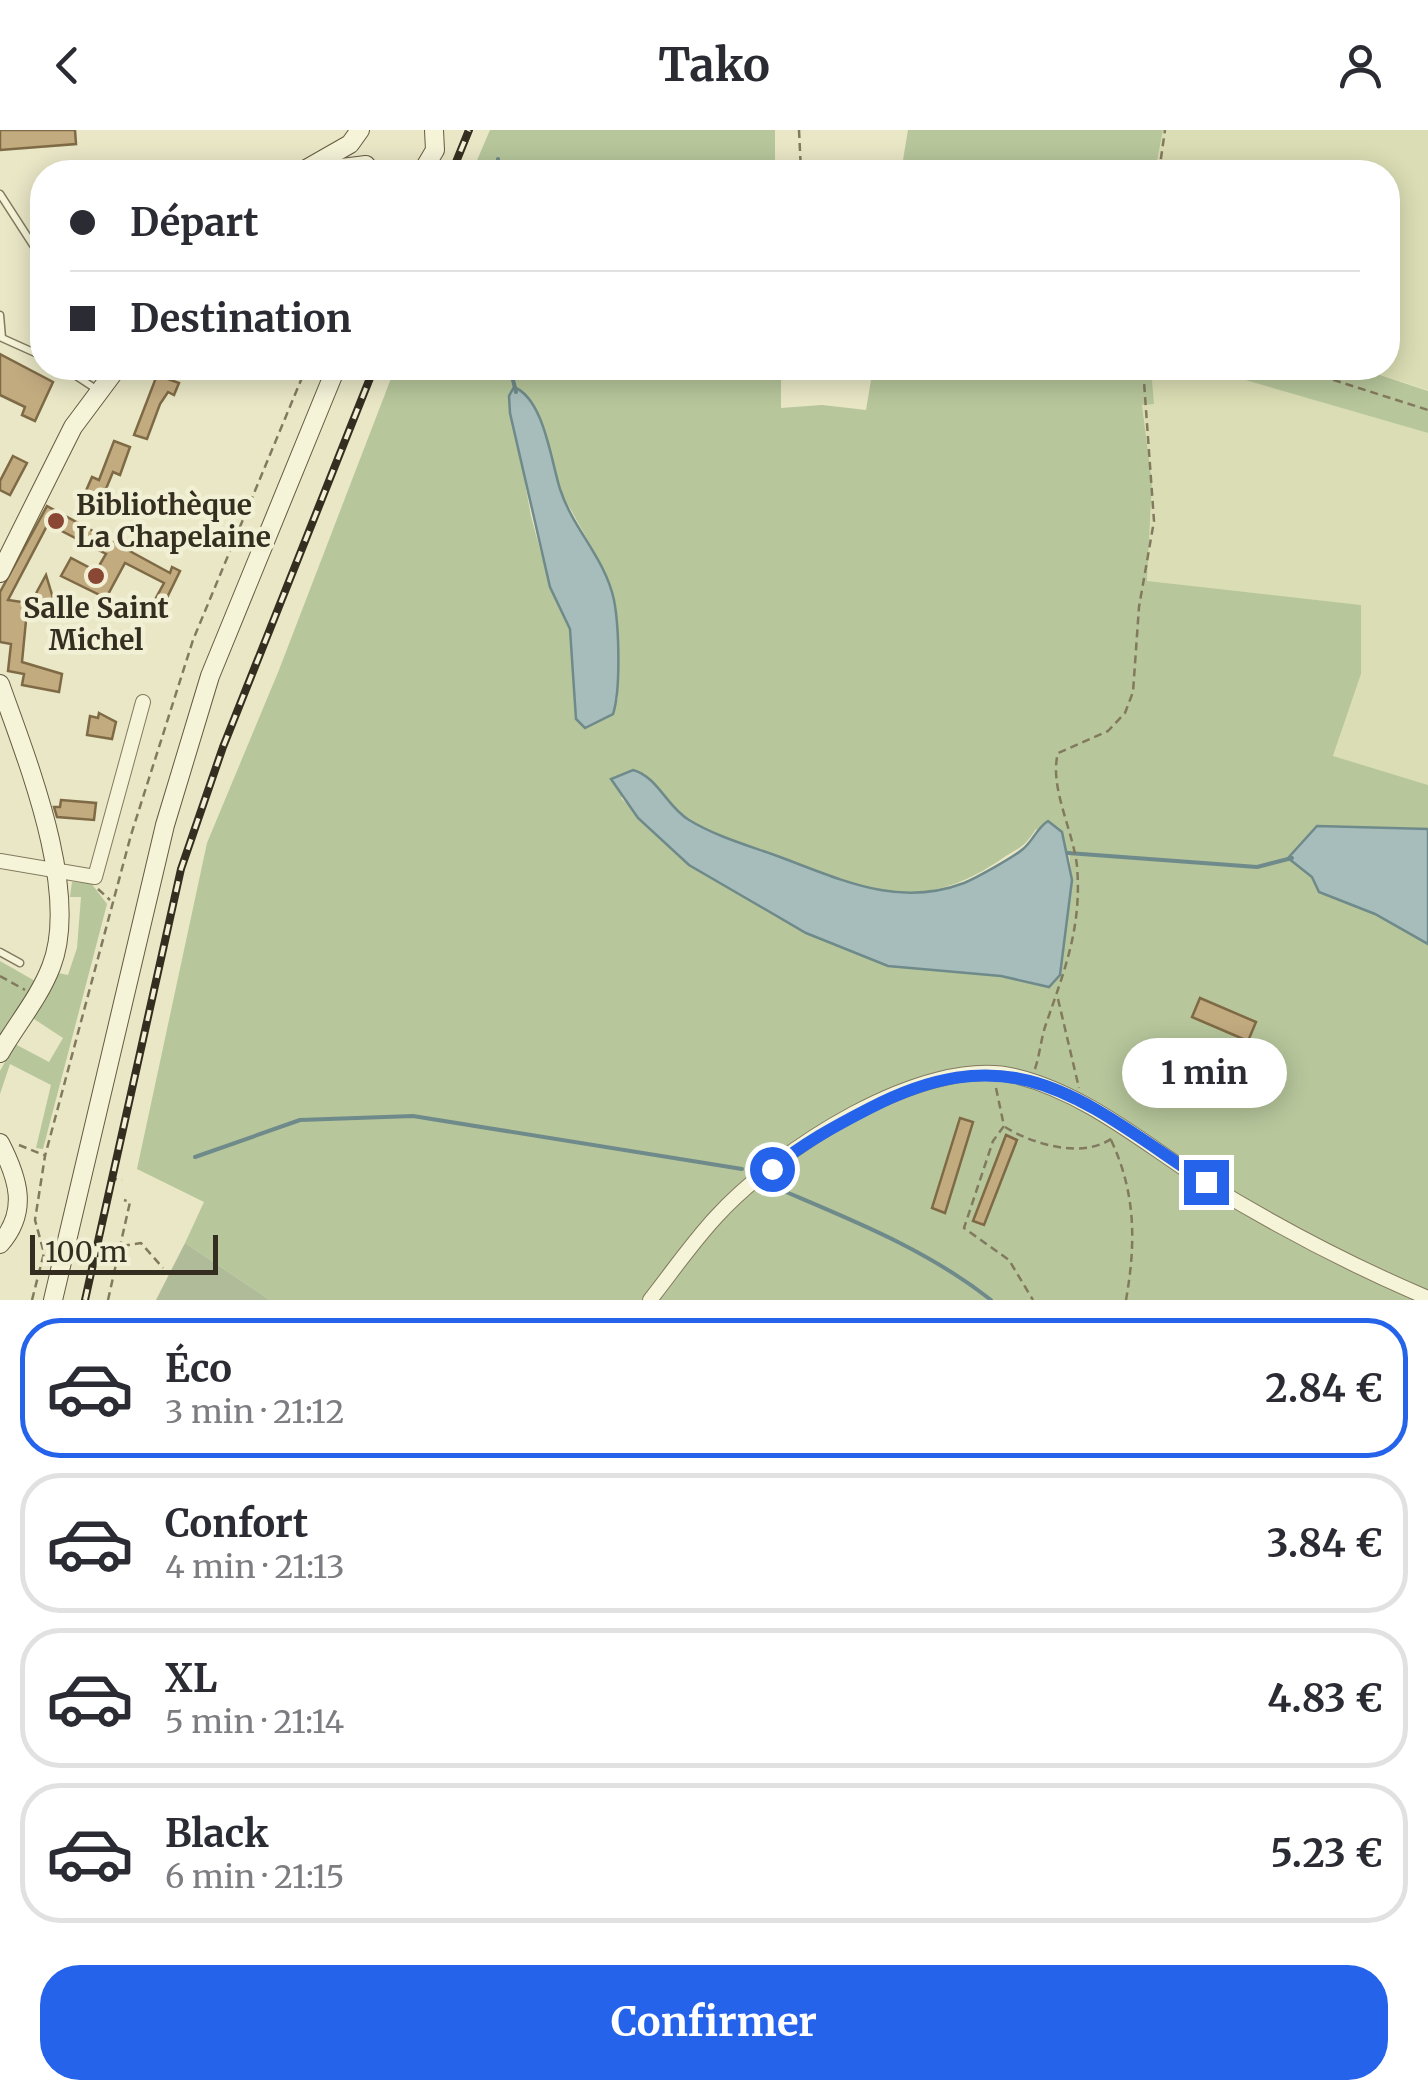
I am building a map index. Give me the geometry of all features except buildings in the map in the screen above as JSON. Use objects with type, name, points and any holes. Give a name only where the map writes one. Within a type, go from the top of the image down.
[{"type":"main road","points":[[361,130],[360,150],[365,160]]},
{"type":"main road","points":[[322,160],[350,144],[361,130]]},
{"type":"main road","points":[[430,160],[436,150],[434,130]]},
{"type":"main road","points":[[0,573],[3,557],[73,427],[107,380]]},
{"type":"main road","points":[[53,1300],[165,825],[210,676],[331,380]]},
{"type":"main road","points":[[0,684],[36,795],[54,870],[61,926],[51,968],[0,1054]]},
{"type":"main road","points":[[0,1244],[14,1222],[19,1193],[7,1143]]},
{"type":"street","points":[[0,861],[95,878],[143,702]]},
{"type":"street","points":[[650,1300],[717,1216],[792,1152],[852,1117],[934,1080],[992,1072],[1031,1080],[1086,1106],[1329,1255],[1428,1298]]},
{"type":"lane","points":[[0,194],[30,240]]},
{"type":"lane","points":[[0,315],[1,338],[30,351]]},
{"type":"lane","points":[[83,380],[98,390]]},
{"type":"lane","points":[[0,952],[20,963]]},
{"type":"path","points":[[799,130],[801,160]]},
{"type":"path","points":[[1160,160],[1164,130]]},
{"type":"path","points":[[32,1300],[44,1254],[34,1220],[45,1156],[112,900],[193,640],[301,380]]},
{"type":"path","points":[[1031,1080],[1067,974],[1075,924],[1074,846],[1054,766],[1058,752],[1108,731],[1125,713],[1133,692],[1140,607],[1154,521],[1145,380]]},
{"type":"path","points":[[1334,380],[1428,410]]},
{"type":"path","points":[[95,878],[99,891],[112,900]]},
{"type":"path","points":[[0,976],[36,994]]},
{"type":"path","points":[[1058,997],[1086,1106]]},
{"type":"path","points":[[992,1072],[1004,1126],[992,1142],[964,1228],[1009,1260],[1033,1300]]},
{"type":"path","points":[[1004,1126],[1062,1148],[1111,1140],[1122,1128]]},
{"type":"path","points":[[1111,1140],[1130,1192],[1134,1228],[1126,1300]]},
{"type":"path","points":[[7,1143],[45,1156]]},
{"type":"path","points":[[108,1178],[122,1180]]},
{"type":"path","points":[[108,1300],[130,1202],[124,1200]]},
{"type":"path","points":[[120,1246],[142,1244],[163,1268]]},
{"type":"green space","points":[[490,130],[775,130],[775,160],[477,160]]},
{"type":"green space","points":[[908,130],[1163,130],[1157,160],[903,160]]},
{"type":"green space","points":[[1163,130],[1428,130],[1428,390],[1397,380],[1400,380],[1400,160],[1157,160]]},
{"type":"green space","points":[[390,380],[781,380],[781,408],[822,405],[866,410],[871,380],[1152,380],[1154,404],[1142,405],[1152,483],[1147,581],[1361,605],[1361,674],[1333,756],[1428,785],[1428,829],[1317,826],[1312,877],[1319,892],[1375,914],[1428,944],[1428,1300],[270,1300],[185,1243],[204,1202],[137,1169],[207,843],[279,670]],"holes":[[[509,396],[534,408],[562,494],[591,546],[615,603],[618,699],[577,719],[570,629],[550,587],[531,516]],[[644,773],[670,804],[697,826],[731,841],[839,879],[892,891],[918,892],[973,876],[1021,846],[1036,829],[1069,853],[1072,880],[1060,975],[1049,987],[1001,976],[888,966],[866,953],[840,948],[689,865],[621,798]]]},
{"type":"green space","points":[[1152,380],[1245,380],[1428,433],[1428,785],[1333,757],[1361,674],[1361,605],[1147,582],[1152,483],[1142,404],[1153,403]]},
{"type":"green space","points":[[1245,380],[1395,380],[1428,391],[1428,433]]},
{"type":"green space","points":[[72,882],[91,883],[107,904],[43,1149],[36,1148],[51,1085],[10,1064],[0,1094],[0,1071],[15,1044],[49,1062],[63,1038],[31,1017],[58,973],[68,975],[77,948],[81,897],[70,897]]},
{"type":"green space","points":[[0,961],[35,981],[0,1038]]},
{"type":"green space","points":[[185,1243],[270,1300],[156,1300]]},
{"type":"shaded area","points":[[514,387],[533,404],[566,504],[604,571],[614,600],[616,703],[613,714],[585,728],[576,719],[570,629],[550,587],[510,413],[509,396]]},
{"type":"shaded area","points":[[633,770],[649,779],[681,814],[711,831],[848,882],[893,892],[940,890],[964,883],[1018,853],[1048,821],[1062,832],[1072,880],[1060,975],[1049,987],[1001,976],[888,966],[806,933],[689,865],[638,818],[611,779]]},
{"type":"shaded area","points":[[1317,826],[1428,829],[1428,944],[1375,914],[1319,892],[1312,877],[1288,858]]},
{"type":"waterway","points":[[513,380],[516,392]]},
{"type":"waterway","points":[[1068,853],[1257,867],[1292,858]]},
{"type":"waterway","points":[[195,1157],[300,1120],[413,1116],[742,1169]]},
{"type":"waterway","points":[[772,1186],[913,1250],[991,1300]]},
{"type":"railway","points":[[457,160],[469,130]]},
{"type":"railway","points":[[85,1300],[181,869],[223,747],[369,380]]},
{"type":"place","name":"Bibliothèque La Chapelaine","points":[[56,521]]},
{"type":"place","name":"Salle Saint Michel","points":[[96,576]]},
{"type":"route","points":[[772,1169],[836,1125],[885,1100],[934,1080],[992,1072],[1031,1080],[1078,1101],[1206,1182]]}]
